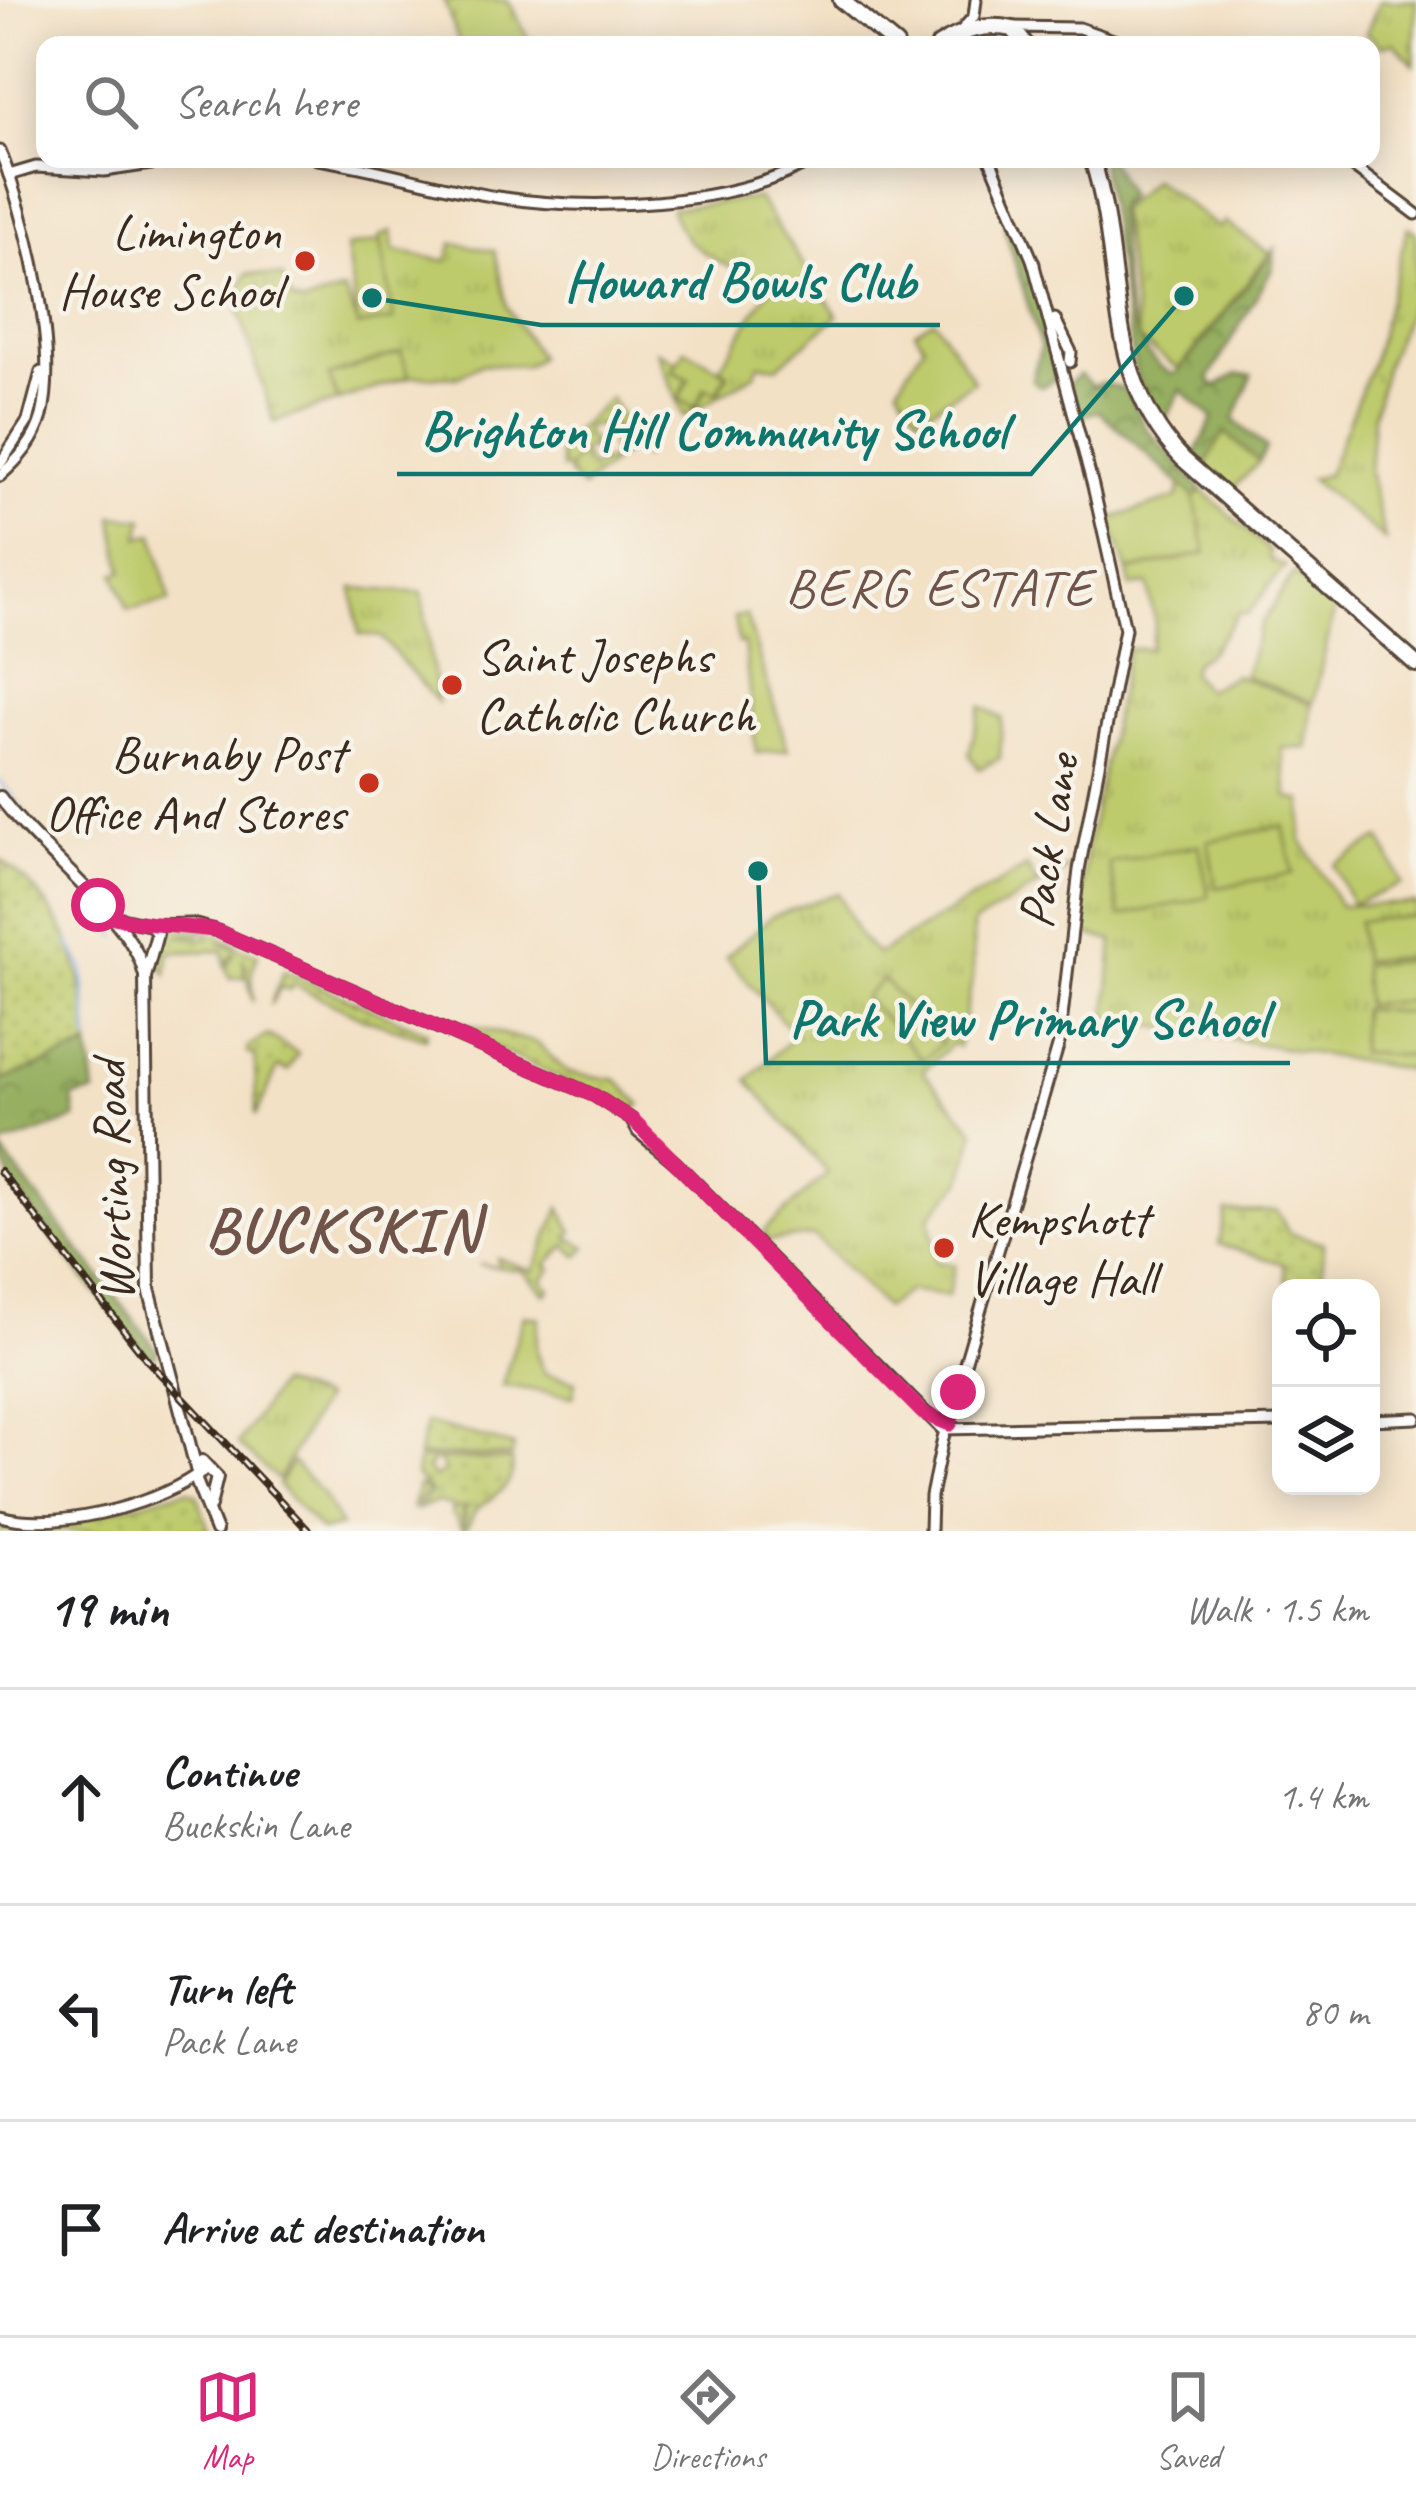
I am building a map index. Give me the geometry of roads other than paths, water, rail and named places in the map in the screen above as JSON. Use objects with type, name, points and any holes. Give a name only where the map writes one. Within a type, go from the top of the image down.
[{"type":"main road","points":[[841,0],[885,36]]},
{"type":"main road","points":[[853,0],[897,36]]},
{"type":"main road","points":[[955,36],[992,27],[1011,27],[1019,36]]},
{"type":"main road","points":[[1093,168],[1121,348],[1154,424],[1183,459],[1416,664]]},
{"type":"main road","points":[[0,797],[42,850],[137,949],[156,943],[151,926],[110,916]]},
{"type":"main road","points":[[126,934],[135,922]]},
{"type":"main road","name":"Worting Road","points":[[145,977],[156,943]]},
{"type":"main road","name":"Worting Road","points":[[137,949],[145,977],[150,1295],[216,1531]]},
{"type":"street","points":[[978,0],[992,27]]},
{"type":"street","points":[[958,34],[974,16],[978,0]]},
{"type":"street","points":[[1011,27],[1079,28],[1102,36]]},
{"type":"street","points":[[1036,36],[1046,28]]},
{"type":"street","points":[[0,151],[9,175],[44,357],[41,419],[27,449],[0,476]]},
{"type":"street","points":[[9,175],[36,167]]},
{"type":"street","points":[[53,168],[124,168]]},
{"type":"street","points":[[359,168],[491,196],[597,203],[724,190],[788,168]]},
{"type":"street","name":"Pack Lane","points":[[931,1531],[931,1496],[940,1454],[952,1428],[1059,1043],[1079,870],[1125,629],[1062,373],[1064,360],[998,168]]},
{"type":"street","points":[[1355,168],[1416,214]]},
{"type":"street","points":[[0,464],[28,421],[44,357]]},
{"type":"street","points":[[151,926],[215,930],[572,1085],[631,1118],[923,1413],[952,1428],[1272,1422]]},
{"type":"street","points":[[156,943],[170,926]]},
{"type":"street","points":[[1380,1420],[1416,1418]]},
{"type":"street","points":[[0,1516],[63,1522],[199,1479]]},
{"type":"waterway","points":[[0,781],[44,839]]},
{"type":"waterway","points":[[90,909],[118,937]]},
{"type":"waterway","points":[[67,940],[83,967],[89,1042]]},
{"type":"railway","points":[[0,1171],[148,1361],[309,1531]]},
{"type":"place","name":"Limington House School","points":[[305,261]]},
{"type":"place","name":"Brighton Hill Community School","points":[[1184,296]]},
{"type":"place","name":"Howard Bowls Club","points":[[372,298]]},
{"type":"place","name":"Saint Josephs Catholic Church","points":[[452,685]]},
{"type":"place","name":"Burnaby Post Office And Stores","points":[[369,783]]},
{"type":"place","name":"Park View Primary School","points":[[758,871]]},
{"type":"place","name":"Kempshott Village Hall","points":[[944,1248]]},
{"type":"district","name":"BERG ESTATE","points":[[940,587]]},
{"type":"district","name":"BUCKSKIN","points":[[343,1229]]}]
